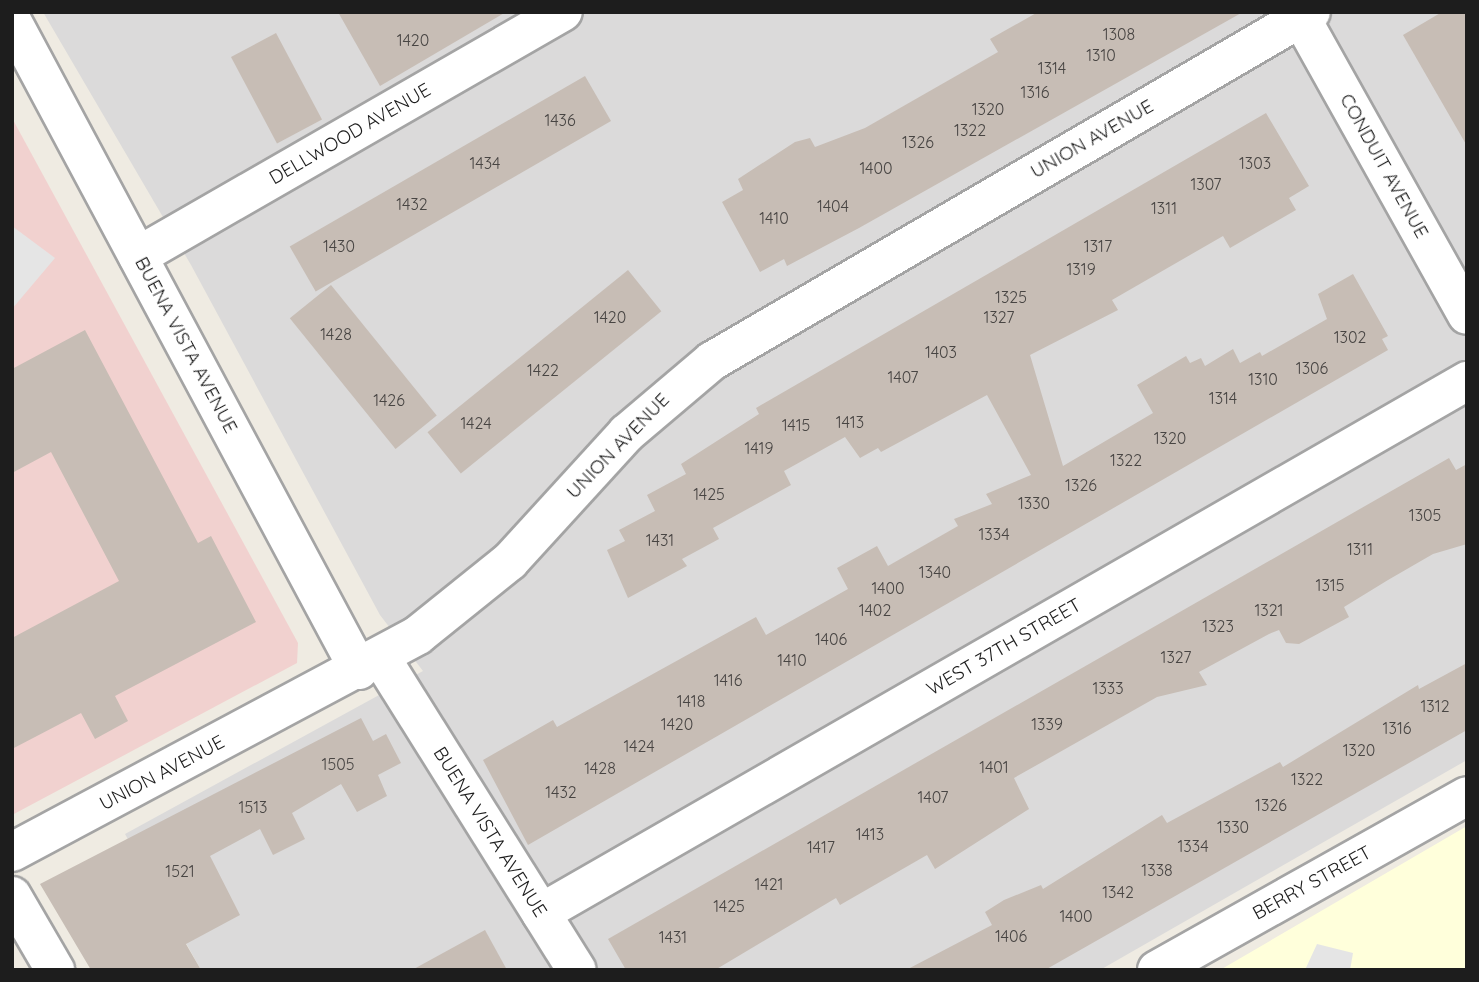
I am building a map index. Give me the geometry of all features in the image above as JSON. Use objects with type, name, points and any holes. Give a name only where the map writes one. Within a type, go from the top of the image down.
[{"type":"street","name":"DELLWOOD AVENUE","points":[[138,256],[563,12]]},
{"type":"street","name":"CONDUIT AVENUE","points":[[1301,14],[1467,315]]},
{"type":"street","name":"UNION AVENUE","points":[[12,852],[370,664],[510,561],[627,433],[712,361],[1301,14]]},
{"type":"street","name":"BUENA VISTA AVENUE","points":[[12,21],[138,256],[370,664],[541,913],[577,970]]},
{"type":"street","name":"WEST 37TH STREET","points":[[541,913],[1467,381]]},
{"type":"street","name":"BERRY STREET","points":[[1157,970],[1467,796]]},
{"type":"street","points":[[12,896],[55,970]]},
{"type":"shaded area","points":[[43,12],[1467,12],[1467,760],[1100,970],[201,970],[125,834],[423,671],[380,615],[191,265]]},
{"type":"shaded area","points":[[12,118],[298,643],[297,663],[12,815]]},
{"type":"shaded area","points":[[12,226],[55,258],[12,309]]},
{"type":"shaded area","points":[[1467,826],[1467,970],[1220,970]]},
{"type":"shaded area","points":[[1317,944],[1353,953],[1350,970],[1305,970]]},
{"type":"building","points":[[338,12],[506,12],[380,86]]},
{"type":"building","points":[[1038,12],[1243,12],[859,228],[787,266],[784,259],[760,272],[722,202],[743,190],[738,179],[795,142],[810,138],[815,147],[865,128],[998,52],[990,39]]},
{"type":"building","points":[[1442,12],[1467,12],[1467,146],[1403,35]]},
{"type":"building","points":[[276,33],[322,120],[277,143],[231,57]]},
{"type":"building","points":[[585,76],[611,121],[316,292],[290,246]]},
{"type":"building","points":[[1266,113],[1309,186],[1289,198],[1296,210],[1230,248],[1223,236],[1112,300],[1118,310],[1030,355],[1063,466],[1153,413],[1137,385],[1186,356],[1190,363],[1201,358],[1205,366],[1233,349],[1240,363],[1260,352],[1262,356],[1327,319],[1318,294],[1353,274],[1388,336],[1382,339],[1388,350],[528,845],[483,760],[553,720],[557,727],[756,617],[766,635],[848,589],[837,568],[877,546],[888,566],[958,526],[954,519],[992,504],[986,494],[1031,475],[987,395],[881,452],[878,448],[860,458],[845,437],[784,471],[791,485],[713,528],[719,539],[682,559],[687,566],[628,598],[607,550],[625,541],[619,530],[655,511],[647,495],[686,474],[681,464],[759,414],[756,408]]},
{"type":"building","points":[[628,270],[661,311],[461,474],[427,432]]},
{"type":"building","points":[[331,285],[437,416],[396,449],[290,318]]},
{"type":"building","points":[[85,330],[198,543],[211,536],[256,622],[115,696],[128,721],[95,739],[81,713],[12,749],[12,638],[119,581],[51,452],[12,473],[12,369]]},
{"type":"building","points":[[1449,458],[1456,470],[1467,464],[1467,544],[1433,554],[1388,580],[1344,607],[1349,617],[1299,644],[1286,643],[1279,630],[1269,634],[1199,672],[1207,685],[1157,697],[1014,778],[1029,809],[935,869],[927,855],[840,905],[836,898],[715,970],[626,970],[608,939]]},
{"type":"building","points":[[1467,663],[1467,730],[1045,970],[906,970],[992,925],[985,912],[1004,900],[1041,885],[1043,889],[1162,815],[1167,823],[1280,762],[1283,767],[1418,685],[1419,689]]},
{"type":"building","points":[[361,718],[373,741],[386,734],[401,763],[378,775],[387,796],[357,812],[341,784],[292,813],[305,839],[273,855],[260,829],[210,856],[240,915],[186,944],[201,970],[91,970],[40,884]]},
{"type":"building","points":[[485,930],[507,970],[412,970]]}]
